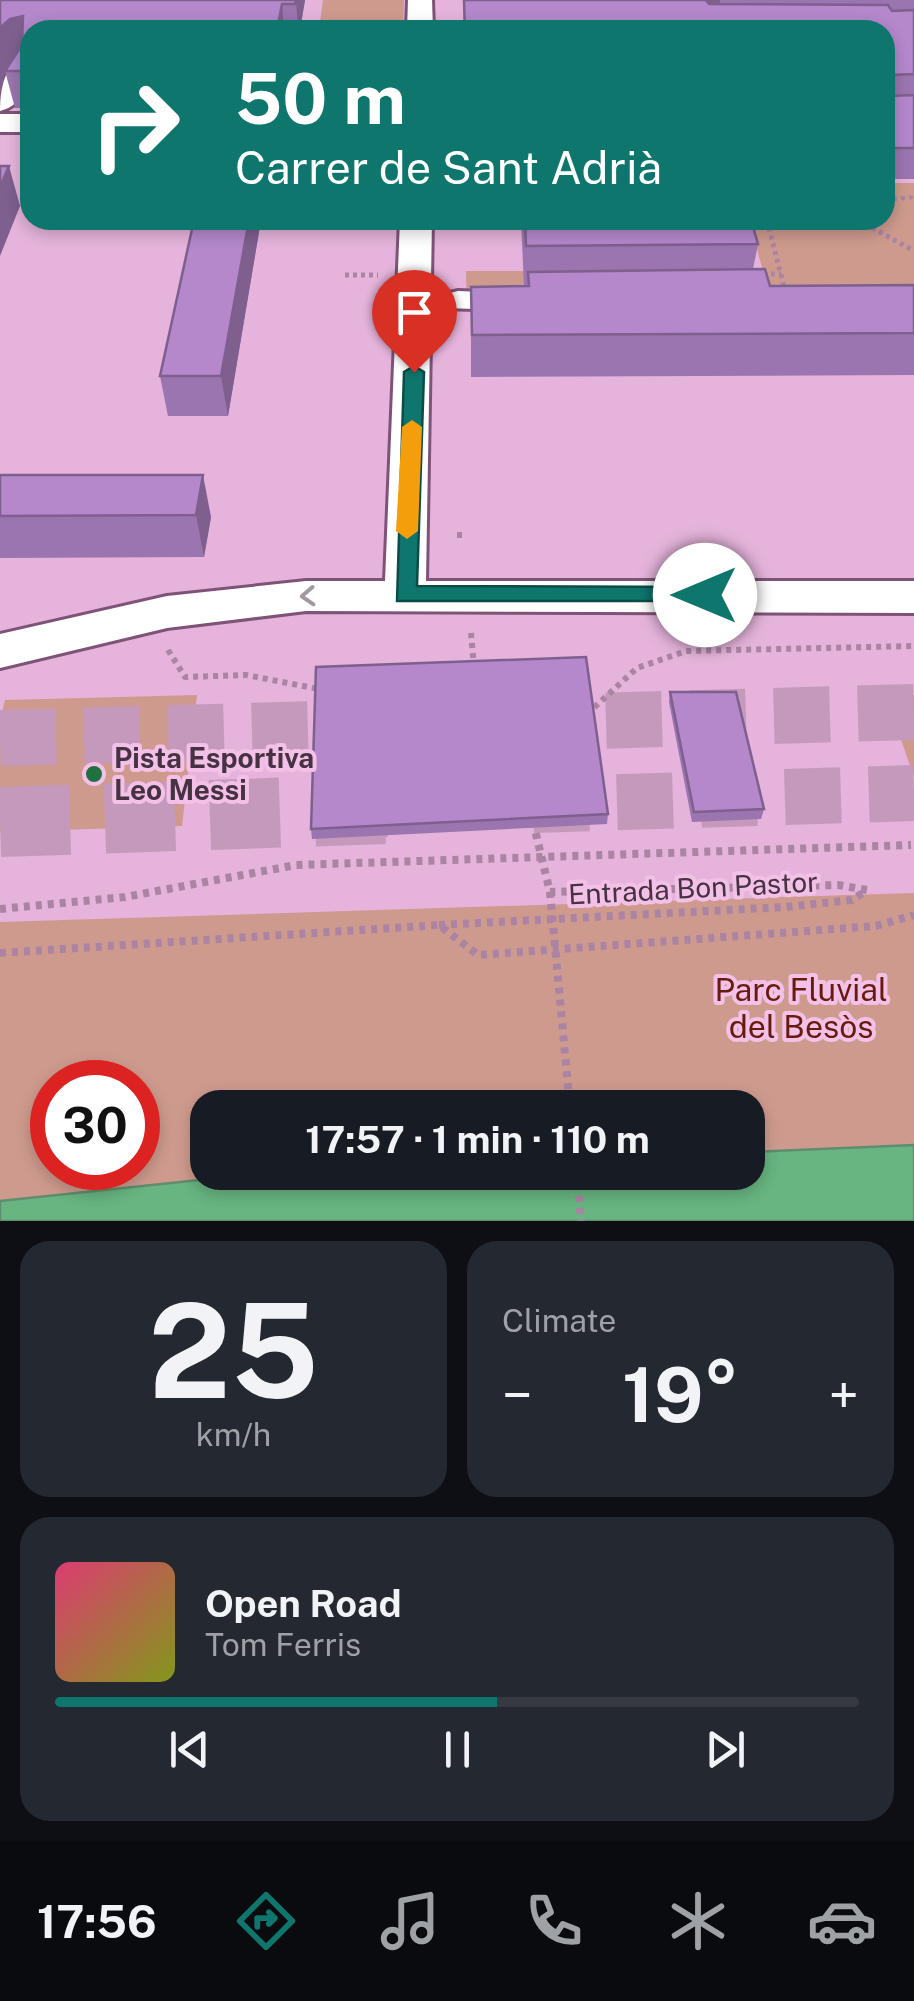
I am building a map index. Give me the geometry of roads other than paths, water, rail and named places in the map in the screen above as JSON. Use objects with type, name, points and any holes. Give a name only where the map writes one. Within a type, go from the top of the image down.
[{"type":"street","points":[[0,104],[20,77]]},
{"type":"street","points":[[405,595],[416,230]]},
{"type":"street","points":[[458,301],[558,300]]},
{"type":"street","points":[[0,651],[167,612],[306,596],[914,597]]},
{"type":"tunnel","points":[[522,723],[914,712]]},
{"type":"tunnel","points":[[0,738],[386,727]]},
{"type":"tunnel","points":[[533,805],[914,793]]},
{"type":"tunnel","points":[[0,822],[387,809],[356,810]]},
{"type":"place","name":"Pista Esportiva Leo Messi","points":[[94,774]]},
{"type":"park label","name":"Parc Fluvial del Besòs","points":[[801,1008]]}]
